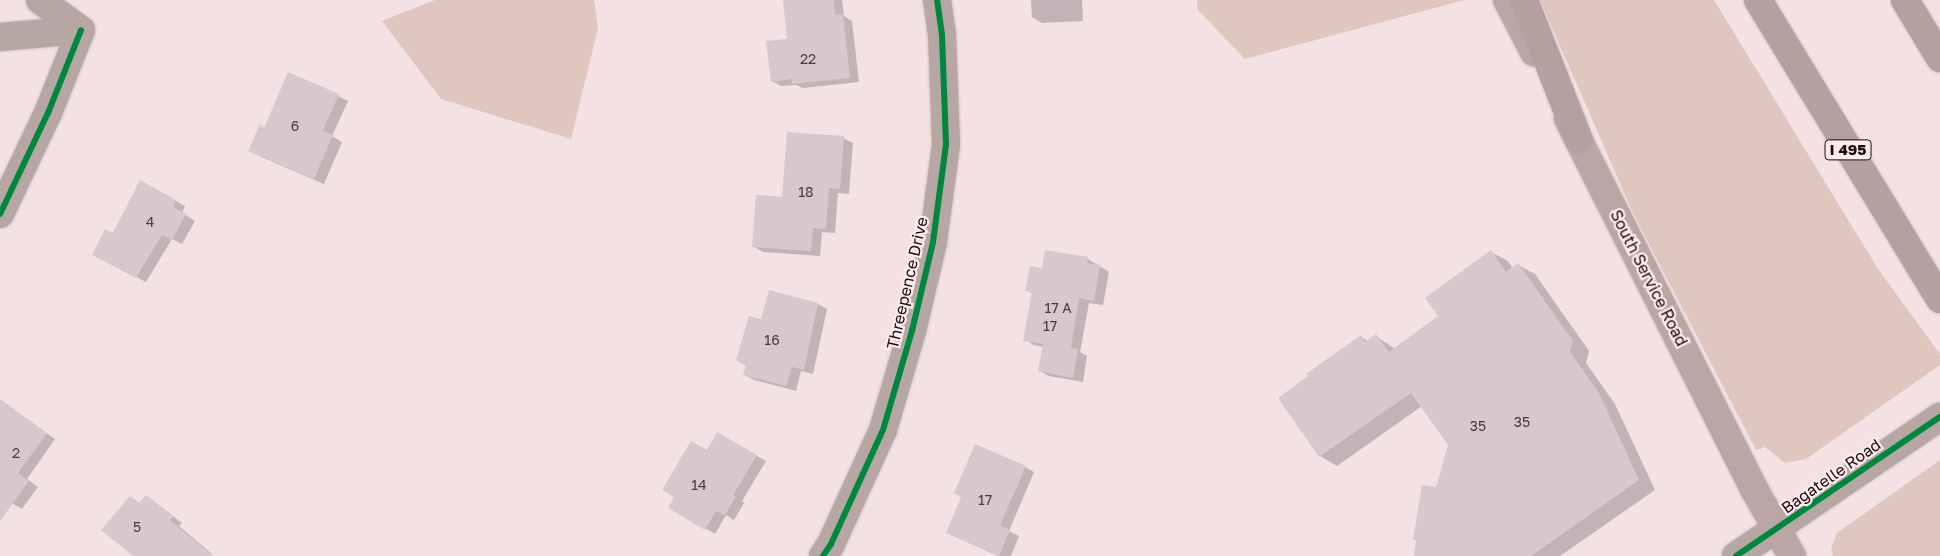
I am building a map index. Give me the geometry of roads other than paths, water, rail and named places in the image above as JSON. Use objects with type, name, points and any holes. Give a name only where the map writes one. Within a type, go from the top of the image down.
[{"type":"highway","points":[[1524,0],[1579,140]]},
{"type":"highway","name":"I 495","points":[[1758,0],[1940,299]]},
{"type":"highway","points":[[1905,0],[1940,58]]},
{"type":"main road","name":"South Service Road","points":[[1507,0],[1754,489],[1792,556]]},
{"type":"street","points":[[40,0],[81,30]]},
{"type":"street","points":[[63,0],[81,30]]},
{"type":"street","name":"Threepence Drive","points":[[823,556],[831,544],[883,430],[912,331],[933,242],[946,144],[942,35],[937,0]]},
{"type":"street","points":[[0,37],[81,30]]},
{"type":"street","points":[[0,214],[48,113],[81,30]]},
{"type":"street","name":"Bagatelle Road","points":[[1736,556],[1940,417]]}]
